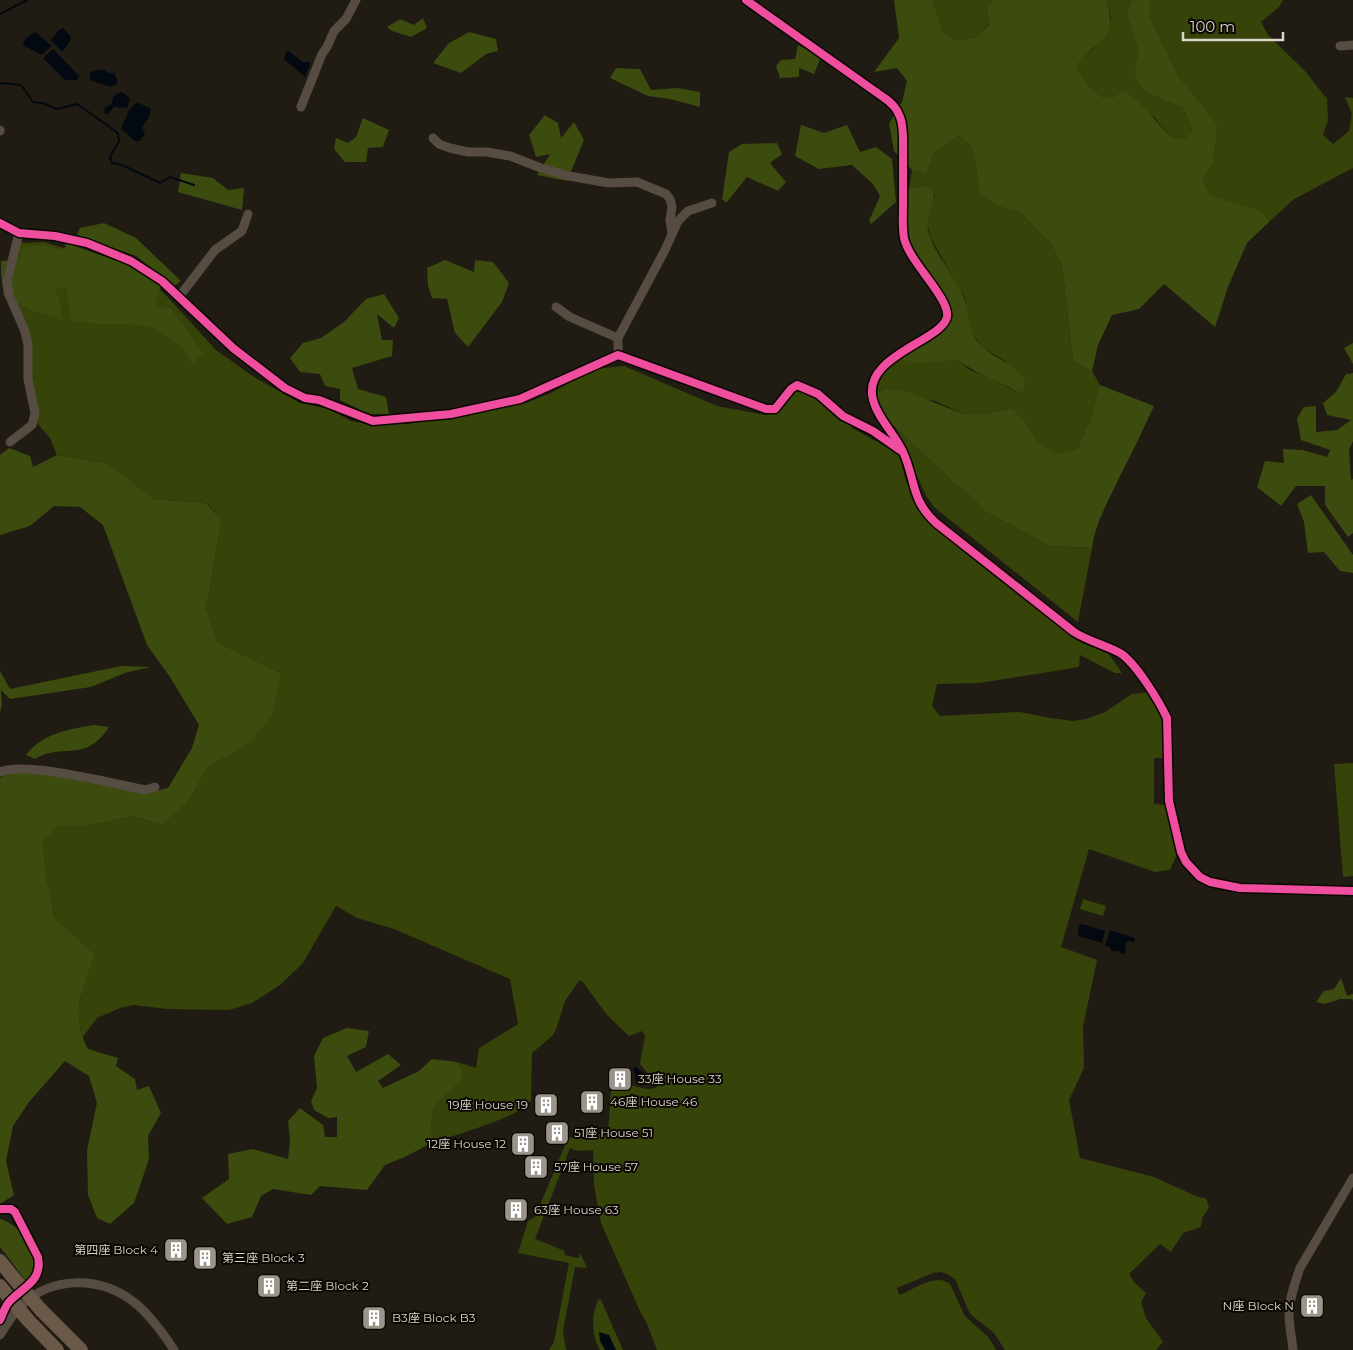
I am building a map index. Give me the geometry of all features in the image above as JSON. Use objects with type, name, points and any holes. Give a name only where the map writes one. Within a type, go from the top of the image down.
[{"type":"highway","points":[[0,1261],[41,1310],[81,1350]]},
{"type":"highway","points":[[3,1291],[57,1350]]},
{"type":"street","points":[[301,107],[322,54],[334,31],[346,19],[356,0]]},
{"type":"street","points":[[746,0],[883,96],[895,108],[901,118],[904,237],[908,250],[941,298],[947,312],[942,325],[893,358],[880,372],[873,383],[871,394],[874,405],[902,451],[917,499],[922,507],[932,519],[1074,632],[1093,643],[1118,652],[1126,657],[1135,667],[1167,718],[1169,801],[1181,852],[1186,862],[1200,876],[1210,882],[1240,888],[1353,891]]},
{"type":"street","points":[[1340,46],[1353,45]]},
{"type":"street","points":[[433,138],[439,144],[450,148],[468,152],[487,152],[510,156],[569,176],[609,182],[638,182],[666,194],[670,199],[672,207],[670,220],[672,234]]},
{"type":"street","points":[[618,355],[618,338],[678,221],[688,211],[712,203]]},
{"type":"street","points":[[179,297],[215,250],[242,231],[248,214]]},
{"type":"street","points":[[0,223],[19,233],[55,236],[87,243],[131,261],[162,281],[232,348],[285,388],[305,398],[319,400],[373,421],[451,414],[520,399],[618,355],[766,409],[775,409],[791,389],[797,386],[818,394],[843,416],[873,431],[902,451]]},
{"type":"street","points":[[10,442],[32,425],[36,413],[28,379],[28,344],[24,329],[9,295],[7,280],[19,233]]},
{"type":"street","points":[[556,307],[570,317],[618,338]]},
{"type":"street","points":[[0,772],[7,769],[39,770],[146,790],[155,787]]},
{"type":"street","points":[[1293,1350],[1289,1314],[1292,1295],[1300,1268],[1353,1178]]},
{"type":"street","points":[[0,1335],[14,1313],[26,1301],[38,1293],[65,1284],[89,1283],[108,1287],[134,1302],[153,1321],[174,1350]]},
{"type":"green space","points":[[894,0],[932,0],[944,33],[959,41],[977,37],[989,24],[987,5],[993,0],[1107,0],[1110,22],[1107,33],[1079,61],[1077,67],[1088,86],[1104,98],[1116,96],[1123,91],[1135,98],[1171,137],[1184,139],[1192,131],[1184,109],[1150,94],[1139,84],[1134,72],[1138,50],[1126,14],[1132,0],[1150,0],[1150,17],[1178,75],[1218,125],[1213,163],[1203,181],[1210,196],[1260,210],[1270,221],[1247,243],[1228,287],[1215,327],[1164,284],[1139,309],[1112,315],[1098,345],[1092,371],[1073,361],[1062,266],[1051,244],[1022,214],[998,206],[979,194],[976,165],[971,146],[959,136],[935,152],[926,174],[912,170],[894,151],[889,124],[902,102],[907,81],[897,68],[874,72],[899,38]]},
{"type":"green space","points":[[932,0],[993,0],[987,5],[989,23],[977,37],[959,41],[944,33]]},
{"type":"green space","points":[[1107,0],[1132,0],[1126,14],[1138,50],[1134,72],[1150,94],[1184,109],[1192,131],[1184,139],[1171,137],[1154,117],[1116,96],[1104,98],[1088,86],[1077,67],[1080,58],[1094,48],[1111,19]]},
{"type":"green space","points":[[1150,0],[1283,0],[1279,7],[1261,22],[1268,35],[1305,71],[1327,99],[1328,120],[1323,135],[1333,144],[1349,131],[1352,114],[1345,97],[1353,98],[1353,168],[1294,199],[1270,221],[1260,210],[1210,197],[1203,181],[1213,163],[1218,125],[1178,75],[1150,17]]},
{"type":"green space","points":[[423,18],[427,28],[411,37],[392,31],[387,27],[400,19],[414,25]]},
{"type":"green space","points":[[469,32],[496,39],[498,51],[486,54],[461,73],[433,63],[449,43]]},
{"type":"green space","points":[[798,45],[821,57],[814,74],[799,68],[799,77],[780,78],[776,66],[781,60],[795,59]]},
{"type":"green space","points":[[616,68],[640,69],[651,90],[678,88],[700,92],[700,107],[670,99],[648,96],[610,78]]},
{"type":"green space","points":[[545,115],[558,123],[561,138],[574,122],[584,140],[567,181],[537,175],[550,154],[536,157],[529,135]]},
{"type":"green space","points":[[363,118],[389,130],[383,147],[368,148],[366,162],[345,162],[334,149],[336,138],[348,143],[356,137]]},
{"type":"green space","points":[[801,125],[824,133],[847,125],[860,152],[876,147],[892,159],[896,202],[871,224],[869,221],[880,196],[873,184],[852,165],[819,169],[795,156]]},
{"type":"green space","points":[[959,136],[971,146],[976,165],[979,194],[998,206],[1022,214],[1051,244],[1062,266],[1073,361],[1092,371],[1100,385],[1090,420],[1077,449],[1058,455],[1038,442],[1026,422],[1012,408],[984,414],[964,414],[935,401],[876,393],[879,376],[898,359],[957,360],[970,370],[991,378],[1016,392],[1005,361],[982,347],[971,331],[965,298],[930,237],[927,221],[935,195],[925,186],[909,188],[912,170],[926,174],[935,152]]},
{"type":"green space","points":[[777,143],[782,154],[770,163],[786,182],[778,191],[747,177],[726,203],[722,199],[729,152],[742,144]]},
{"type":"green space","points":[[181,173],[213,178],[228,190],[244,188],[242,210],[178,192]]},
{"type":"green space","points":[[925,186],[933,189],[934,195],[928,223],[930,237],[961,290],[974,336],[988,351],[1010,365],[1025,379],[1024,390],[1017,392],[957,360],[917,363],[898,359],[943,328],[947,305],[909,244],[905,229],[904,211],[909,188]]},
{"type":"green space","points":[[104,223],[136,238],[181,281],[174,286],[136,256],[77,235],[80,228]]},
{"type":"green space","points":[[44,242],[100,259],[134,273],[163,292],[216,350],[254,377],[300,403],[329,409],[351,421],[372,425],[407,424],[526,403],[551,393],[594,369],[624,366],[717,406],[766,415],[778,412],[792,392],[804,391],[856,419],[852,428],[899,454],[906,481],[917,505],[1071,635],[1108,653],[1122,673],[1115,673],[1080,655],[1079,667],[980,683],[937,684],[932,706],[940,716],[1020,712],[1073,721],[1086,719],[1105,712],[1132,694],[1150,692],[1162,716],[1164,758],[1154,758],[1154,804],[1168,805],[1178,852],[1170,870],[1155,872],[1089,849],[1061,947],[1097,960],[1083,1027],[1084,1068],[1069,1100],[1080,1158],[1154,1177],[1198,1197],[1206,1198],[1209,1208],[1202,1218],[1201,1227],[1183,1233],[1171,1252],[1160,1244],[1129,1274],[1134,1282],[1146,1293],[1141,1302],[1146,1318],[1163,1342],[1156,1350],[1005,1350],[994,1333],[970,1314],[955,1279],[941,1272],[933,1273],[897,1288],[899,1295],[932,1281],[944,1281],[950,1284],[965,1316],[989,1338],[996,1350],[657,1350],[601,1223],[594,1185],[593,1150],[577,1151],[570,1148],[535,1239],[565,1251],[564,1255],[579,1258],[580,1252],[587,1268],[575,1267],[563,1331],[566,1350],[549,1350],[554,1342],[569,1263],[518,1253],[528,1221],[535,1217],[568,1138],[608,1133],[611,1089],[623,1085],[648,1089],[658,1086],[640,1064],[645,1036],[642,1031],[629,1036],[607,1015],[582,981],[579,981],[565,1001],[553,1035],[532,1053],[531,1100],[526,1106],[502,1119],[431,1143],[434,1107],[462,1080],[462,1070],[457,1062],[476,1068],[479,1048],[518,1024],[510,979],[394,929],[357,918],[336,906],[303,963],[280,985],[252,1003],[229,1010],[167,1009],[134,1005],[120,1008],[97,1018],[82,1038],[78,1014],[83,985],[96,955],[54,917],[43,843],[58,826],[88,826],[133,816],[163,825],[187,803],[209,766],[245,746],[281,673],[217,642],[206,608],[222,520],[207,503],[154,499],[109,464],[57,455],[50,438],[38,424],[30,384],[29,335],[10,293],[19,243]]},
{"type":"green space","points":[[66,243],[129,265],[161,286],[154,306],[171,309],[203,353],[192,365],[186,351],[154,327],[72,321],[66,288],[55,289],[61,305],[62,320],[33,311],[4,296],[1,261],[21,259],[22,248],[41,245],[64,250]]},
{"type":"green space","points":[[445,260],[474,272],[475,260],[493,262],[509,283],[502,302],[468,347],[455,333],[447,299],[432,298],[428,286],[427,268]]},
{"type":"green space","points":[[384,294],[399,318],[394,328],[377,314],[382,340],[393,340],[392,356],[352,368],[358,389],[386,397],[389,414],[369,414],[340,400],[340,389],[325,386],[320,374],[300,372],[290,358],[303,343],[321,338],[344,322],[366,299]]},
{"type":"green space","points":[[1353,343],[1353,364],[1344,348]]},
{"type":"green space","points":[[1353,373],[1353,441],[1349,450],[1351,480],[1353,479],[1353,533],[1348,537],[1325,505],[1325,486],[1296,486],[1281,506],[1257,487],[1265,461],[1284,463],[1283,449],[1303,450],[1327,457],[1330,450],[1301,440],[1297,418],[1304,407],[1316,406],[1316,432],[1337,430],[1351,420],[1327,415],[1323,403],[1336,392],[1346,374]]},
{"type":"green space","points":[[1100,385],[1154,406],[1103,511],[1092,548],[1050,546],[984,511],[973,498],[955,484],[895,427],[877,416],[868,398],[886,389],[905,391],[964,414],[984,414],[1012,408],[1026,422],[1038,442],[1058,454],[1077,449],[1090,420]]},
{"type":"green space","points":[[895,427],[955,484],[973,498],[984,511],[1050,546],[1092,548],[1078,622],[935,508],[926,496]]},
{"type":"green space","points":[[9,448],[30,456],[33,467],[57,455],[109,464],[154,499],[206,503],[222,520],[206,608],[217,642],[281,673],[272,716],[246,746],[209,766],[187,803],[163,825],[133,816],[88,826],[58,826],[43,843],[54,917],[96,955],[86,979],[79,1013],[83,1037],[88,1049],[118,1058],[116,1066],[135,1079],[137,1090],[149,1086],[161,1113],[148,1136],[149,1159],[134,1203],[110,1224],[97,1218],[88,1195],[87,1150],[97,1103],[89,1076],[65,1061],[29,1102],[13,1126],[6,1161],[14,1195],[0,1204],[0,778],[10,772],[47,771],[146,793],[168,788],[192,748],[199,725],[170,677],[147,645],[103,525],[80,507],[54,506],[30,526],[0,535],[0,455]]},
{"type":"green space","points":[[1311,495],[1353,555],[1353,573],[1340,571],[1324,552],[1308,553],[1304,522],[1297,504]]},
{"type":"green space","points":[[121,666],[150,667],[125,673],[91,687],[10,699],[1,690],[2,705],[0,712],[0,671],[10,689]]},
{"type":"green space","points":[[94,725],[109,727],[100,738],[82,749],[45,754],[35,759],[26,755],[32,748],[48,737],[75,728]]},
{"type":"green space","points":[[1353,763],[1353,876],[1343,877],[1334,764]]},
{"type":"green space","points":[[1083,899],[1106,906],[1103,916],[1080,909]]},
{"type":"green space","points":[[1341,978],[1347,996],[1353,994],[1353,1001],[1352,999],[1340,999],[1325,1004],[1316,1002],[1324,991],[1334,989]]},
{"type":"green space","points":[[347,1028],[369,1031],[366,1047],[347,1056],[356,1072],[388,1054],[401,1065],[378,1081],[383,1088],[419,1071],[432,1059],[457,1062],[462,1070],[462,1080],[434,1107],[431,1143],[385,1165],[367,1190],[320,1186],[311,1195],[273,1189],[261,1196],[252,1217],[227,1224],[202,1198],[229,1179],[228,1154],[253,1149],[288,1159],[290,1141],[288,1121],[300,1108],[323,1125],[325,1137],[337,1137],[337,1117],[328,1118],[314,1110],[311,1101],[317,1088],[314,1056],[323,1038]]},
{"type":"green space","points":[[0,1219],[14,1226],[26,1239],[30,1247],[36,1263],[36,1270],[26,1281],[0,1247]]},
{"type":"green space","points":[[599,1299],[623,1350],[600,1350],[597,1344],[593,1318]]},
{"type":"shaded area","points":[[63,28],[71,37],[70,42],[62,52],[51,40]]},
{"type":"shaded area","points":[[35,32],[52,46],[41,55],[23,45],[25,39]]},
{"type":"shaded area","points":[[53,49],[79,76],[77,80],[65,80],[43,58]]},
{"type":"shaded area","points":[[287,50],[303,62],[311,62],[305,77],[284,59]]},
{"type":"shaded area","points":[[105,70],[110,74],[114,73],[117,84],[110,87],[90,80],[90,72]]},
{"type":"shaded area","points":[[120,92],[130,99],[127,108],[114,107],[108,114],[104,113],[105,107],[112,104],[113,97]]},
{"type":"shaded area","points":[[137,102],[151,109],[149,117],[142,127],[145,134],[140,141],[135,141],[121,129],[129,110]]},
{"type":"shaded area","points":[[1082,924],[1105,931],[1102,943],[1078,936],[1079,926]]},
{"type":"shaded area","points":[[1110,930],[1135,938],[1134,942],[1128,941],[1125,944],[1126,952],[1124,955],[1118,951],[1112,951],[1109,946],[1105,947]]},
{"type":"shaded area","points":[[636,1067],[645,1073],[650,1080],[649,1083],[637,1083],[633,1069]]},
{"type":"shaded area","points":[[599,1332],[609,1335],[616,1350],[605,1350],[600,1341]]},
{"type":"waterway","points":[[0,14],[27,0]]},
{"type":"waterway","points":[[0,83],[21,85],[33,102],[42,103],[57,109],[77,104],[118,133],[119,141],[110,157],[112,163],[122,165],[160,183],[170,177],[194,185]]},
{"type":"cycle path","points":[[746,0],[889,101],[900,117],[903,134],[904,238],[913,258],[942,300],[947,317],[942,326],[890,361],[879,372],[873,385],[873,400],[879,414],[903,452],[922,506],[936,523],[1074,632],[1120,653],[1140,673],[1167,718],[1169,801],[1181,852],[1186,862],[1200,877],[1210,882],[1240,888],[1353,891]]},
{"type":"cycle path","points":[[0,223],[19,233],[55,236],[87,243],[131,261],[162,281],[233,348],[285,388],[305,398],[319,400],[373,421],[451,414],[520,399],[618,355],[766,409],[775,409],[791,389],[797,385],[818,394],[843,416],[873,431],[900,450]]},
{"type":"cycle path","points":[[0,1209],[11,1209],[15,1212],[38,1257],[39,1265],[35,1278],[8,1304],[0,1320]]},
{"type":"place","name":"33座 House 33","points":[[620,1079]]},
{"type":"place","name":"46座 House 46","points":[[592,1102]]},
{"type":"place","name":"19座 House 19","points":[[546,1105]]},
{"type":"place","name":"51座 House 51","points":[[557,1133]]},
{"type":"place","name":"12座 House 12","points":[[523,1144]]},
{"type":"place","name":"57座 House 57","points":[[536,1167]]},
{"type":"place","name":"63座 House 63","points":[[516,1210]]},
{"type":"place","name":"第四座 Block 4","points":[[176,1250]]},
{"type":"place","name":"第三座 Block 3","points":[[205,1258]]},
{"type":"place","name":"第二座 Block 2","points":[[269,1286]]},
{"type":"place","name":"N座 Block N","points":[[1312,1306]]},
{"type":"place","name":"B3座 Block B3","points":[[374,1318]]}]
